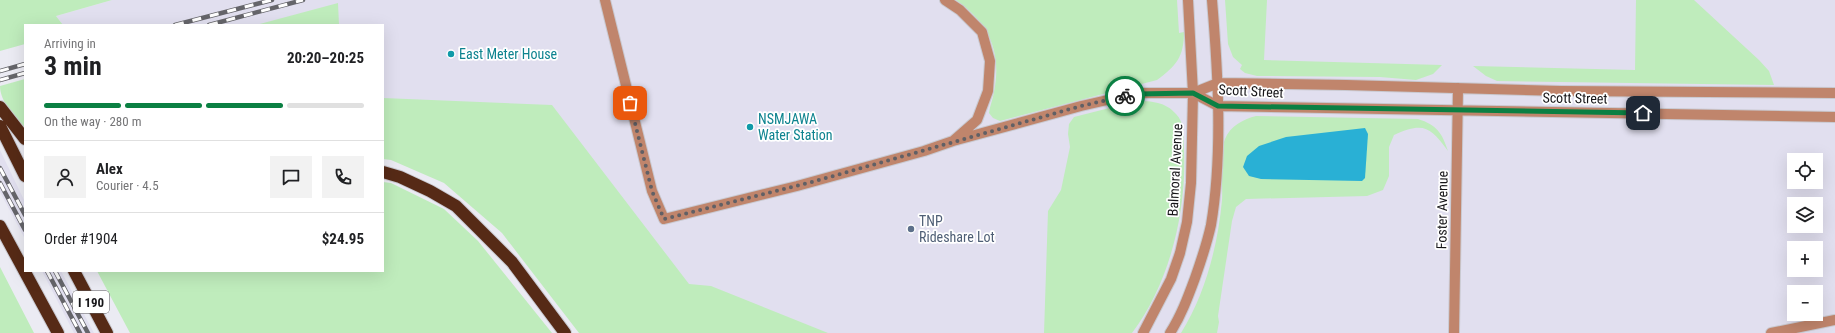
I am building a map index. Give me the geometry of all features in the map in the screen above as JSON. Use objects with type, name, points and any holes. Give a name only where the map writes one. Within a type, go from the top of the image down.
[{"type":"highway","points":[[0,107],[24,138]]},
{"type":"highway","points":[[0,126],[24,174]]},
{"type":"highway","points":[[384,172],[400,177],[430,191],[456,206],[512,262],[565,333]]},
{"type":"highway","points":[[0,226],[24,270]]},
{"type":"highway","points":[[25,272],[58,333]]},
{"type":"highway","name":"I 190","points":[[75,272],[107,333]]},
{"type":"street","points":[[605,0],[652,191],[664,219],[804,184],[1081,106],[1138,94],[1193,93]]},
{"type":"street","points":[[945,0],[960,10],[982,32],[990,61],[988,91],[977,120],[953,141]]},
{"type":"street","name":"Balmoral Avenue","points":[[1143,333],[1171,279],[1180,253],[1187,222],[1191,183],[1193,93],[1188,0]]},
{"type":"street","points":[[1170,333],[1188,297],[1202,258],[1210,226],[1215,192],[1218,83],[1212,0]]},
{"type":"street","name":"Scott Street","points":[[1193,93],[1218,83],[1561,91],[1835,93]]},
{"type":"street","name":"Foster Avenue","points":[[1454,333],[1458,88]]},
{"type":"street","name":"Scott Street","points":[[1193,93],[1218,106],[1835,117]]},
{"type":"street","points":[[1771,333],[1835,320]]},
{"type":"shaded area","points":[[112,0],[1835,0],[1835,333],[597,333],[458,179],[384,150],[384,24],[62,24],[56,16]]},
{"type":"shaded area","points":[[0,150],[24,200],[24,237],[0,192]]},
{"type":"shaded area","points":[[43,272],[62,272],[94,333],[74,333]]},
{"type":"green space","points":[[0,0],[112,0],[56,16],[62,24],[24,24],[24,44],[0,51]]},
{"type":"green space","points":[[956,0],[1177,0],[1179,33],[1184,32],[1184,41],[1178,60],[1157,80],[1000,121],[993,118],[989,113],[994,95],[996,78],[994,51],[990,40],[985,29],[977,18]]},
{"type":"green space","points":[[1225,0],[1267,0],[1264,60],[1442,65],[1433,74],[1416,80],[1380,77],[1257,76],[1245,73],[1240,69],[1242,65],[1233,57],[1228,44]]},
{"type":"green space","points":[[1636,0],[1694,0],[1759,60],[1769,71],[1774,85],[1497,81],[1486,76],[1473,66],[1635,70]]},
{"type":"green space","points":[[338,3],[339,24],[260,24]]},
{"type":"green space","points":[[24,79],[24,130],[6,104],[0,86]]},
{"type":"green space","points":[[384,98],[552,105],[689,284],[711,286],[828,333],[579,333],[502,233],[444,183],[391,160],[384,159]]},
{"type":"green space","points":[[1137,101],[1153,102],[1168,107],[1179,118],[1183,135],[1184,172],[1179,221],[1166,269],[1157,292],[1132,333],[1044,333],[1048,211],[1061,190],[1070,147],[1068,134],[1069,124],[1074,117]]},
{"type":"green space","points":[[1256,116],[1418,119],[1430,124],[1438,130],[1448,151],[1431,132],[1425,129],[1412,128],[1394,135],[1389,147],[1389,176],[1383,190],[1367,196],[1246,199],[1236,207],[1232,221],[1218,316],[1219,322],[1217,333],[1181,333],[1197,303],[1214,252],[1222,200],[1222,153],[1225,139],[1230,130],[1238,124]]},
{"type":"green space","points":[[384,182],[391,183],[444,209],[478,241],[552,333],[130,333],[98,272],[384,272]]},
{"type":"green space","points":[[0,267],[34,333],[0,333]]},
{"type":"water","points":[[1365,128],[1368,134],[1365,178],[1362,181],[1261,179],[1249,176],[1243,167],[1247,156],[1259,146],[1286,137]]},
{"type":"railway","points":[[179,24],[272,0]]},
{"type":"railway","points":[[213,24],[303,0]]},
{"type":"railway","points":[[0,71],[24,64]]},
{"type":"railway","points":[[0,80],[24,73]]},
{"type":"railway","points":[[0,168],[24,213]]},
{"type":"railway","points":[[0,183],[24,228]]},
{"type":"railway","points":[[48,272],[80,333]]},
{"type":"railway","points":[[56,272],[88,333]]},
{"type":"way so far","points":[[630,103],[652,191],[664,219],[812,182],[924,151],[953,141],[1081,106],[1125,96]]},
{"type":"place","name":"East Meter House","points":[[451,54]]},
{"type":"place","name":"NSMJAWA Water Station","points":[[750,127]]},
{"type":"place","name":"TNP Rideshare Lot","points":[[911,229]]},
{"type":"route","points":[[1125,96],[1138,94],[1193,93],[1218,106],[1643,113]]}]
